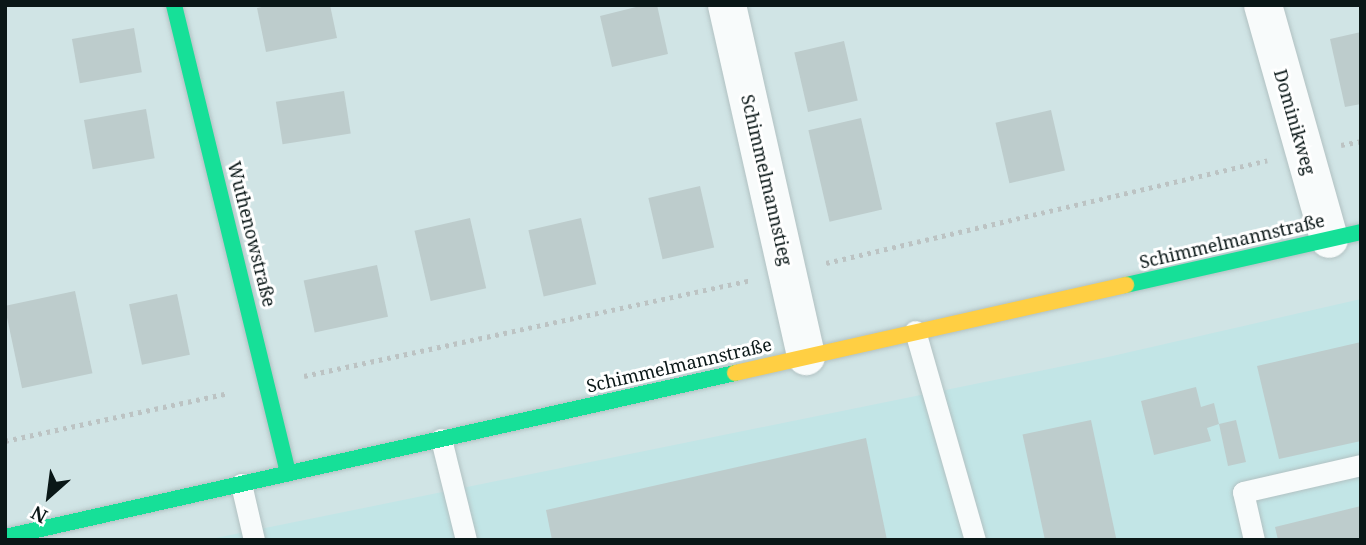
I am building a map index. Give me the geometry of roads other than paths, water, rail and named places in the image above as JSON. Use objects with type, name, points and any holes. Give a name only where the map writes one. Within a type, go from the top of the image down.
[{"type":"street","name":"Wuthenowstraße","points":[[174,5],[288,474]]},
{"type":"street","name":"Schimmelmannstieg","points":[[727,5],[806,356]]},
{"type":"street","name":"Dominikweg","points":[[1263,5],[1345,235]]},
{"type":"street","name":"Schimmelmannstraße","points":[[5,537],[1345,235]]},
{"type":"lane","points":[[915,331],[975,540]]},
{"type":"lane","points":[[441,439],[466,540]]},
{"type":"lane","points":[[1254,540],[1243,492],[1361,465]]},
{"type":"lane","points":[[240,484],[254,540]]},
{"type":"lane","points":[[88,518],[93,540]]}]
